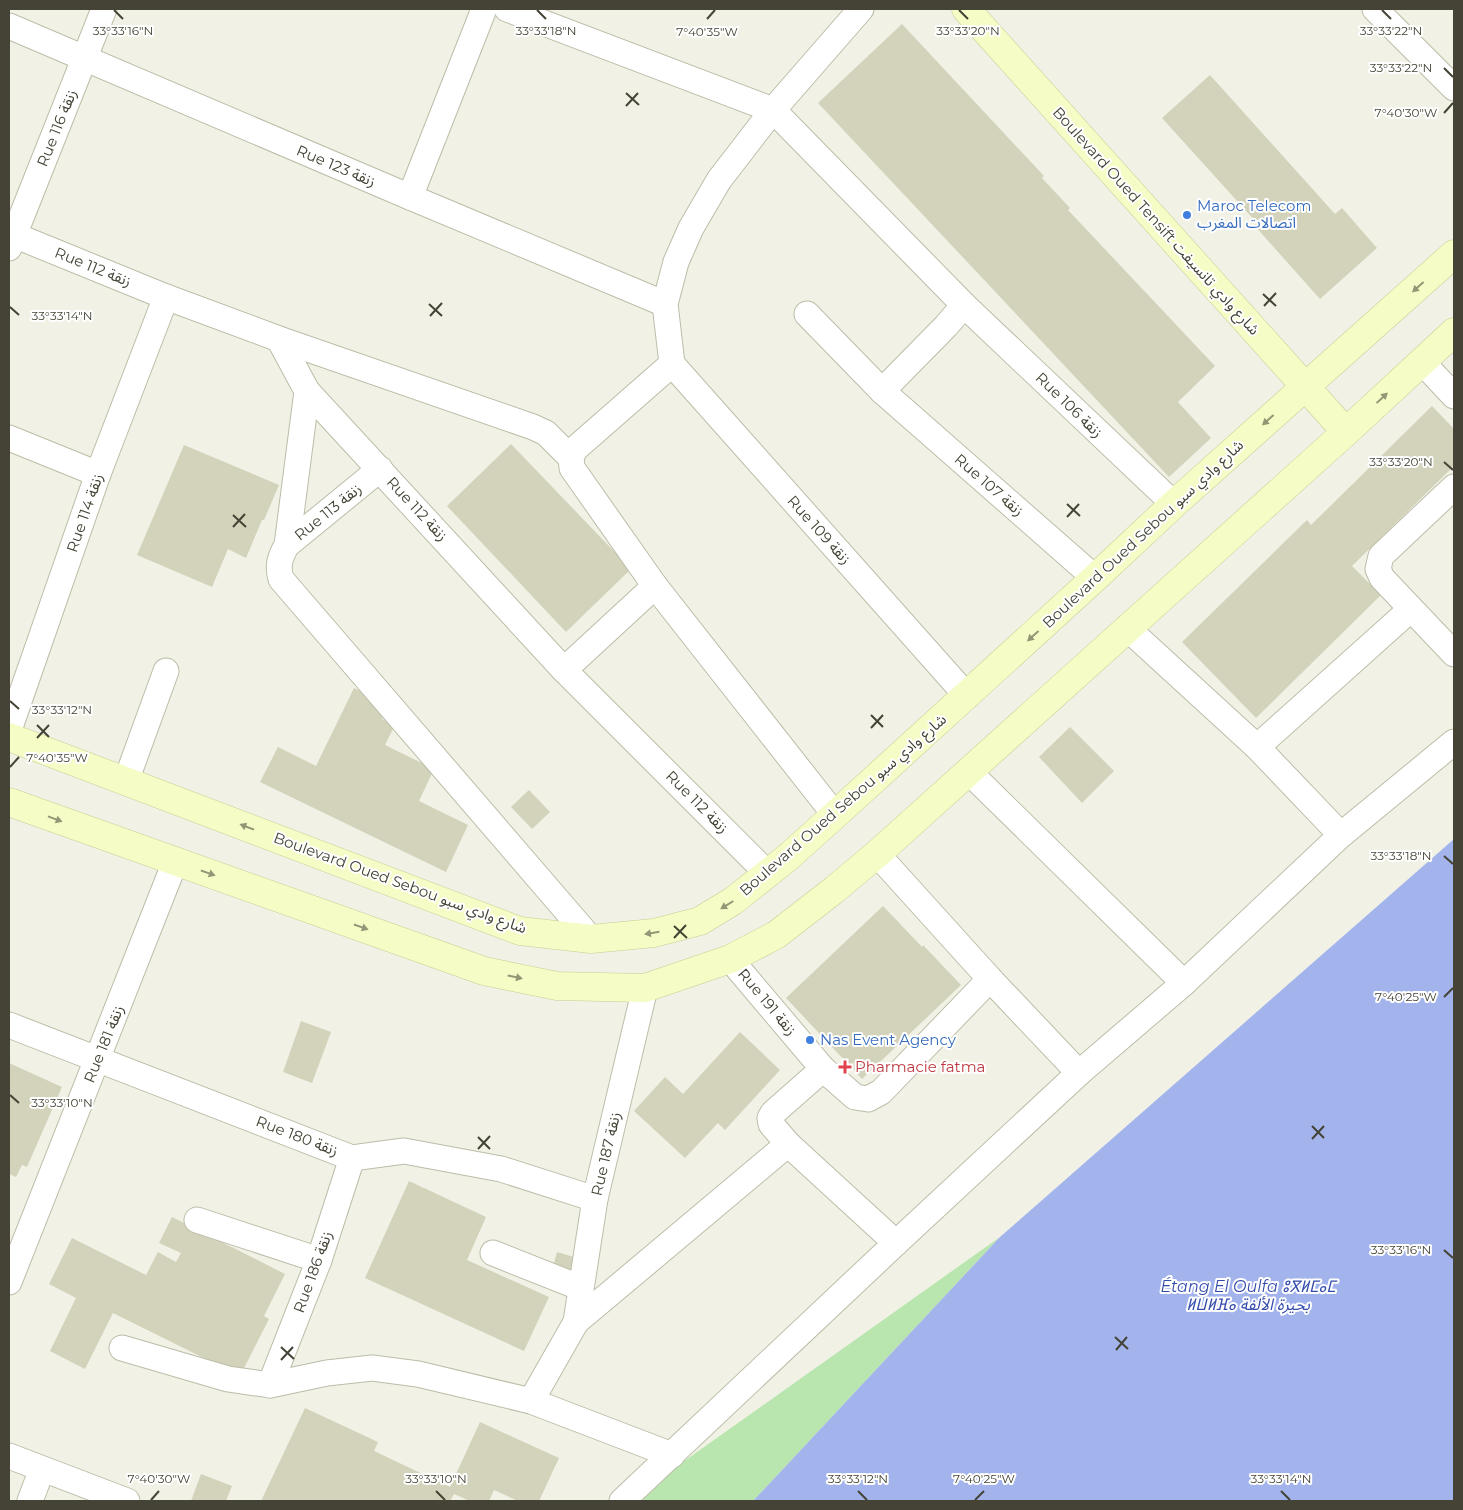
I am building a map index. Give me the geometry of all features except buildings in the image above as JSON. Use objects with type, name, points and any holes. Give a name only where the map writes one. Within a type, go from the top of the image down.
[{"type":"street","name":"Rue 116 زنقة","points":[[11,241],[104,9]]},
{"type":"street","points":[[410,198],[484,9]]},
{"type":"street","points":[[506,9],[773,110]]},
{"type":"street","points":[[835,815],[655,586],[572,468],[572,458],[575,449],[672,364],[665,304],[676,262],[691,228],[719,180],[773,110],[861,9]]},
{"type":"street","name":"Boulevard Oued Tensift شارع وادي تانسيفت","points":[[966,9],[1346,432]]},
{"type":"street","points":[[1375,9],[1454,88]]},
{"type":"street","name":"Rue 123 زنقة","points":[[9,26],[410,198],[665,304]]},
{"type":"street","name":"Rue 106 زنقة","points":[[773,110],[964,305],[1174,504]]},
{"type":"street","name":"Rue 112 زنقة","points":[[11,241],[279,339],[307,391],[564,670],[767,873]]},
{"type":"street","name":"Boulevard Oued Sebou شارع وادي سبو","points":[[9,737],[520,930],[591,938],[654,933],[700,921],[733,901],[835,815],[967,696],[1174,504],[1454,254]]},
{"type":"street","name":"Rue 114 زنقة","points":[[9,730],[98,474],[166,298]]},
{"type":"street","points":[[882,391],[964,305]]},
{"type":"street","name":"Rue 107 زنقة","points":[[806,314],[882,391],[1095,578]]},
{"type":"street","points":[[9,802],[484,971],[557,986],[645,988],[730,959],[776,936],[834,890],[969,772],[1454,332]]},
{"type":"street","points":[[279,339],[534,427],[546,433],[572,458]]},
{"type":"street","points":[[1422,362],[1454,396]]},
{"type":"street","name":"Rue 109 زنقة","points":[[672,364],[967,696]]},
{"type":"street","points":[[307,391],[283,551],[278,569],[281,580],[591,938]]},
{"type":"street","points":[[9,438],[98,474]]},
{"type":"street","name":"Rue 113 زنقة","points":[[283,551],[380,469]]},
{"type":"street","points":[[1454,487],[1381,556],[1378,569],[1382,578],[1454,654]]},
{"type":"street","points":[[564,670],[655,586]]},
{"type":"street","points":[[1257,747],[1411,609]]},
{"type":"street","points":[[1127,628],[1257,747],[1341,835]]},
{"type":"street","points":[[126,781],[166,671]]},
{"type":"street","points":[[622,1501],[1079,1073],[1184,983],[1341,835],[1454,742]]},
{"type":"street","points":[[969,772],[1184,983]]},
{"type":"street","points":[[877,854],[990,979],[1079,1073]]},
{"type":"street","name":"Rue 181 زنقة","points":[[9,1282],[176,862]]},
{"type":"street","name":"Rue 191 زنقة","points":[[730,959],[824,1069],[855,1097],[868,1099],[881,1092],[990,979]]},
{"type":"street","name":"Rue 187 زنقة","points":[[576,1322],[596,1199],[645,988]]},
{"type":"street","name":"Rue 180 زنقة","points":[[9,1025],[352,1158],[404,1151],[501,1169],[596,1199]]},
{"type":"street","points":[[824,1069],[773,1113],[770,1118],[770,1124],[788,1144],[896,1243]]},
{"type":"street","points":[[531,1401],[576,1322],[788,1144]]},
{"type":"street","name":"Rue 186 زنقة","points":[[270,1386],[318,1260],[352,1158]]},
{"type":"street","points":[[197,1220],[318,1260]]},
{"type":"street","points":[[493,1253],[581,1288]]},
{"type":"street","points":[[122,1348],[228,1379],[270,1386],[327,1374],[372,1368],[418,1374],[531,1401],[672,1455]]},
{"type":"street","points":[[9,1456],[127,1501]]},
{"type":"street","points":[[30,1501],[42,1469]]},
{"type":"green space","points":[[1000,1237],[753,1501],[628,1501]]},
{"type":"water","name":"Étang El Oulfa ⵓⴳⵍⵎⴰⵎ ⵍⵡⵍⴼⴰ بحيرة الألفة","points":[[1454,839],[1454,1501],[753,1501],[1000,1237]]},
{"type":"place","name":"Maroc Telecom اتصالات المغرب","points":[[1187,215]]},
{"type":"place","name":"Nas Event Agency","points":[[810,1040]]},
{"type":"place","name":"Pharmacie fatma","points":[[845,1067]]}]
